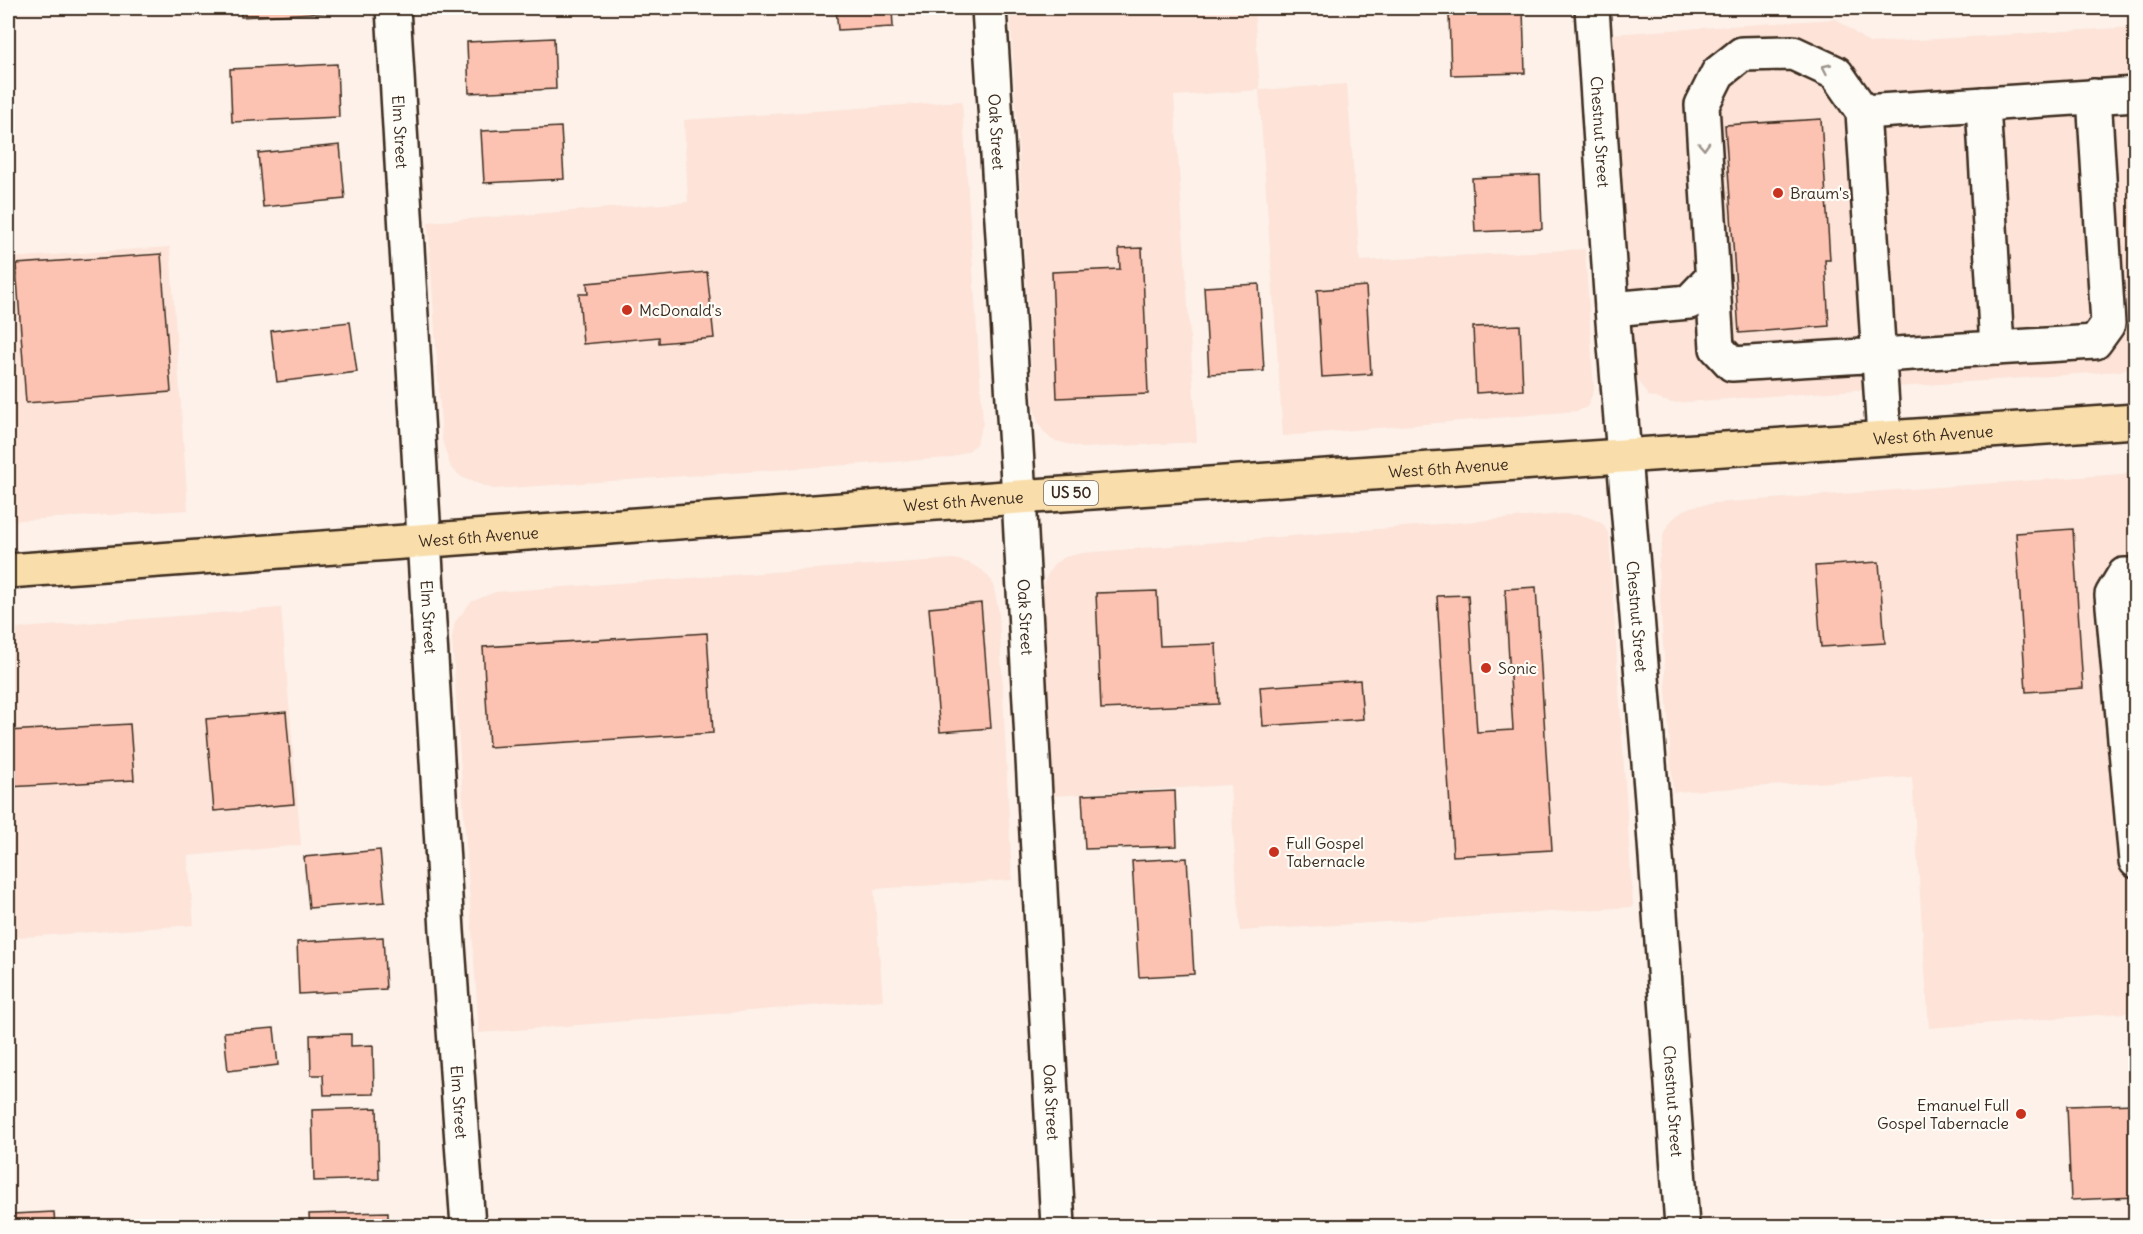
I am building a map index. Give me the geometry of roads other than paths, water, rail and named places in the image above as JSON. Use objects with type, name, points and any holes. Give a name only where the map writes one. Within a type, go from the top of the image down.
[{"type":"main road","name":"West 6th Avenue","points":[[8,571],[1019,497],[2136,421]]},
{"type":"street","name":"Elm Street","points":[[393,8],[423,542],[468,1227]]},
{"type":"street","name":"Oak Street","points":[[989,8],[1019,497],[1058,1227]]},
{"type":"street","name":"Chestnut Street","points":[[1592,8],[1612,309],[1651,788],[1682,1227]]},
{"type":"street","points":[[1884,437],[1879,355],[1863,112],[1836,73],[1793,53],[1742,54],[1718,73],[1702,105],[1717,348],[1732,364],[1879,355],[2095,342],[2108,324],[2094,96]]},
{"type":"street","points":[[1863,112],[2136,94]]},
{"type":"street","points":[[1983,104],[1997,348]]},
{"type":"street","points":[[1612,309],[1689,302],[1712,278]]},
{"type":"street","points":[[2136,575],[2124,575],[2112,595],[2136,861]]},
{"type":"place","name":"Braum's","points":[[1778,193]]},
{"type":"place","name":"McDonald's","points":[[627,310]]},
{"type":"place","name":"Sonic","points":[[1486,668]]},
{"type":"place","name":"Full Gospel Tabernacle","points":[[1274,852]]},
{"type":"place","name":"Emanuel Full Gospel Tabernacle","points":[[2021,1114]]}]
